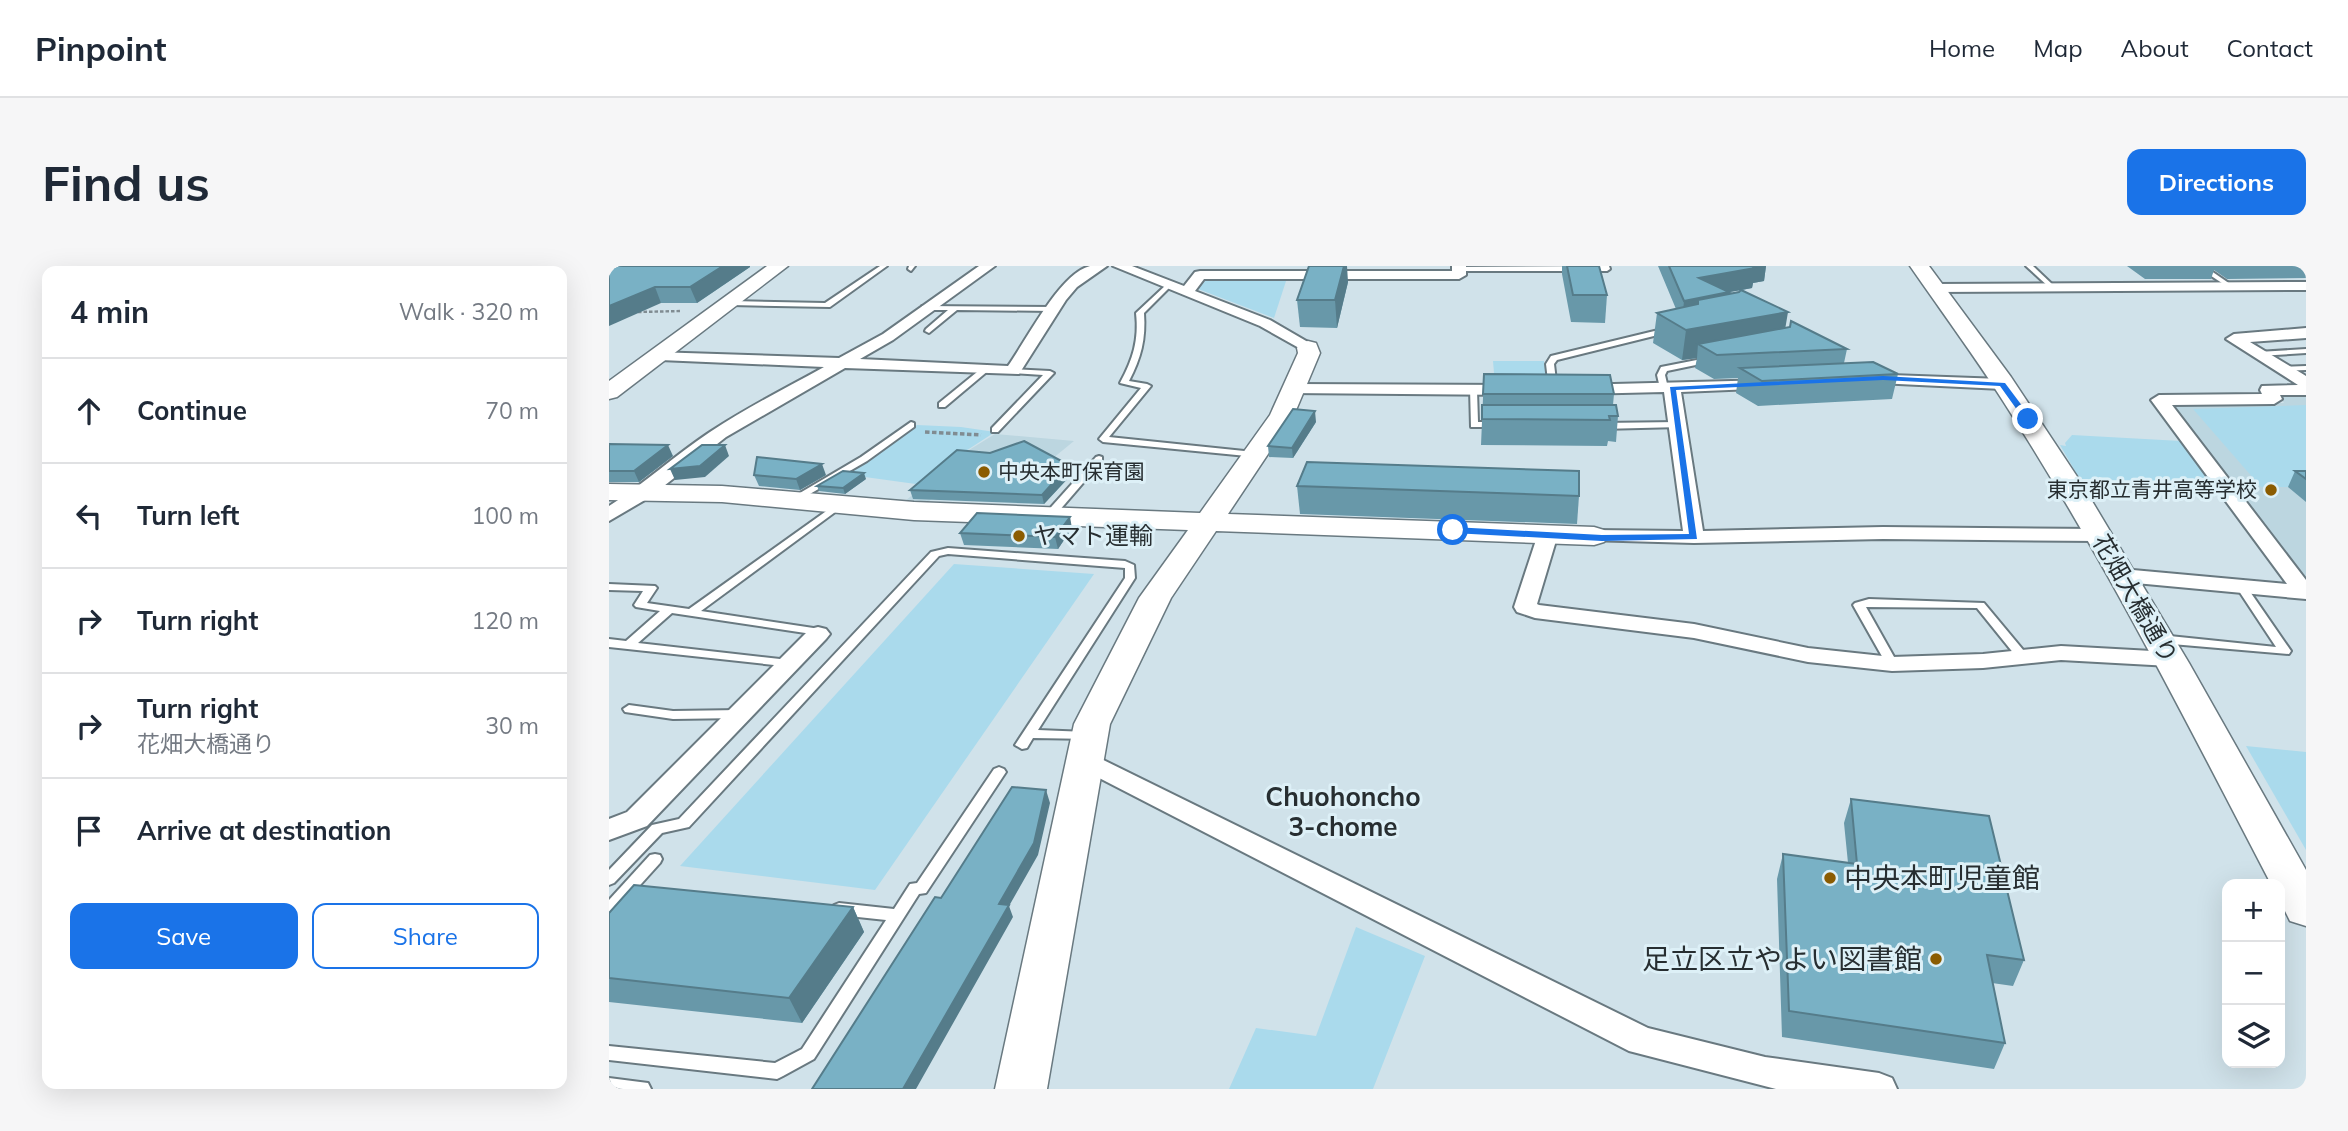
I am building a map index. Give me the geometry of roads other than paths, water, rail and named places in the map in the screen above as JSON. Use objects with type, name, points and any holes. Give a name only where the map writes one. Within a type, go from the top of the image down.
[{"type":"street","points":[[609,392],[779,266]]},
{"type":"street","points":[[609,514],[643,493],[720,433],[888,337],[925,308],[988,266]]},
{"type":"street","points":[[660,355],[1013,371],[1053,309],[1072,287],[1092,269],[1100,266]]},
{"type":"street","points":[[1021,1089],[1092,724],[1155,598],[1282,415],[1309,353],[1308,348],[1265,323],[1121,266]]},
{"type":"street","points":[[1187,292],[1200,275],[1459,275],[1459,268]]},
{"type":"street","points":[[1927,277],[2052,287],[2306,286]]},
{"type":"street","name":"花畑大橋通り","points":[[1927,277],[2028,419],[2098,535],[2164,649],[2306,909]]},
{"type":"street","points":[[2283,286],[2306,302]]},
{"type":"street","points":[[2306,333],[2234,339],[2306,383]]},
{"type":"street","points":[[1844,380],[1883,378],[2002,384]]},
{"type":"street","points":[[1295,388],[1540,390],[1791,383]]},
{"type":"street","points":[[1668,388],[1678,425],[1694,537]]},
{"type":"street","points":[[2305,592],[2159,400],[2274,399],[2268,390],[2306,390]]},
{"type":"street","points":[[609,492],[722,494],[914,512],[1594,536],[1883,533],[2098,535]]},
{"type":"street","points":[[1548,534],[1525,607],[1535,611],[1694,631],[1808,655],[1892,664],[2164,649]]},
{"type":"street","points":[[2122,576],[2305,592]]},
{"type":"street","points":[[609,830],[637,819],[818,634]]},
{"type":"street","points":[[1086,748],[1641,1041],[1765,1072],[1879,1089]]},
{"type":"lane","points":[[731,303],[827,305],[884,266]]},
{"type":"lane","points":[[1459,268],[1607,269],[1606,266]]},
{"type":"lane","points":[[2029,266],[2052,287]]},
{"type":"lane","points":[[2199,266],[2230,286]]},
{"type":"lane","points":[[1168,286],[1140,313],[1143,338],[1140,354],[1124,383],[1147,386],[1103,439],[1254,455]]},
{"type":"lane","points":[[925,308],[1053,309]]},
{"type":"lane","points":[[929,331],[954,309]]},
{"type":"lane","points":[[1540,390],[1554,358],[1679,327]]},
{"type":"lane","points":[[2258,354],[2306,351]]},
{"type":"lane","points":[[1668,388],[1661,375],[1664,369],[1717,358]]},
{"type":"lane","points":[[2283,369],[2306,368]]},
{"type":"lane","points":[[942,405],[985,370]]},
{"type":"lane","points":[[995,430],[1049,373],[1013,371]]},
{"type":"lane","points":[[1473,390],[1474,425],[1515,425]]},
{"type":"lane","points":[[793,500],[864,459],[911,425]]},
{"type":"lane","points":[[1585,426],[1678,425]]},
{"type":"lane","points":[[1048,516],[1099,459]]},
{"type":"lane","points":[[692,612],[839,505]]},
{"type":"lane","points":[[609,879],[657,829],[684,823],[936,554],[948,551],[1125,564],[1130,567],[1130,578],[1025,740],[1086,748]]},
{"type":"lane","points":[[2164,649],[2285,651],[2240,585]]},
{"type":"lane","points":[[609,587],[651,588],[640,605],[820,632],[818,634]]},
{"type":"lane","points":[[1855,592],[1859,605],[1892,664]]},
{"type":"lane","points":[[1859,605],[1869,602],[1980,605],[2023,657]]},
{"type":"lane","points":[[629,645],[670,609]]},
{"type":"lane","points":[[609,643],[789,664]]},
{"type":"lane","points":[[629,709],[673,715],[740,714]]},
{"type":"lane","points":[[609,1053],[777,1071],[808,1054],[915,888],[921,889],[999,772]]},
{"type":"lane","points":[[609,910],[637,888],[655,859]]},
{"type":"lane","points":[[818,906],[899,915]]},
{"type":"lane","points":[[609,1086],[642,1089]]},
{"type":"place","name":"中央本町保育園","points":[[984,472]]},
{"type":"place","name":"東京都立青井高等学校","points":[[2271,490]]},
{"type":"place","name":"ヤマト運輸","points":[[1019,536]]},
{"type":"place","name":"中央本町児童館","points":[[1830,878]]},
{"type":"place","name":"足立区立やよい図書館","points":[[1936,959]]},
{"type":"district","name":"Chuohoncho 3-chome","points":[[1343,812]]}]
